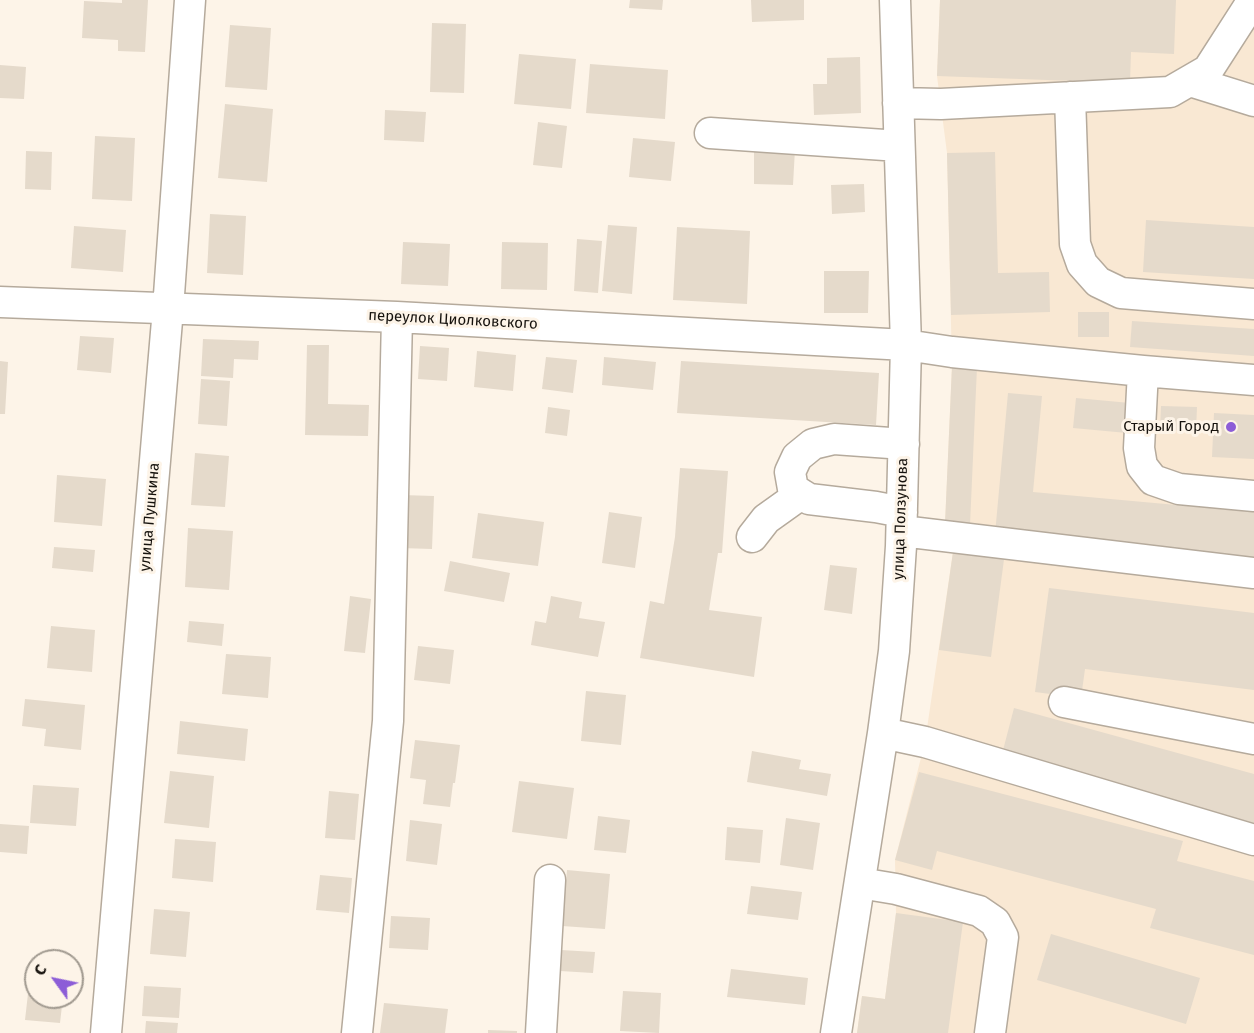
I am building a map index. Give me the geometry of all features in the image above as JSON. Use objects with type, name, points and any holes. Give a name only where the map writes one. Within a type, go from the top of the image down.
[{"type":"street","name":"улица Пушкина","points":[[106,1033],[168,309],[190,0]]},
{"type":"street","name":"улица Ползунова","points":[[836,1033],[894,651],[902,521],[906,345],[895,0]]},
{"type":"street","points":[[898,103],[941,104],[1170,92],[1208,70],[1253,0]]},
{"type":"street","points":[[1190,81],[1254,101]]},
{"type":"street","points":[[1070,97],[1075,244],[1082,264],[1092,276],[1098,282],[1121,293],[1254,304]]},
{"type":"street","points":[[710,133],[899,146]]},
{"type":"street","name":"переулок Циолковского","points":[[0,302],[397,317],[906,345],[952,352],[1254,380]]},
{"type":"street","points":[[357,1033],[388,721],[397,317]]},
{"type":"street","points":[[1143,371],[1139,448],[1142,466],[1154,480],[1179,489],[1254,496]]},
{"type":"street","points":[[904,444],[834,439],[813,444],[797,457],[790,472],[793,489],[808,499],[876,507],[902,521],[1254,573]]},
{"type":"street","points":[[752,537],[766,519],[801,494]]},
{"type":"street","points":[[1064,702],[1254,739]]},
{"type":"street","points":[[883,733],[925,742],[1254,840]]},
{"type":"street","points":[[541,1033],[550,880]]},
{"type":"street","points":[[860,883],[896,889],[979,911],[995,922],[1003,937],[990,1033]]},
{"type":"shaded area","points":[[940,0],[1254,0],[1254,1033],[857,1033],[862,996],[885,999],[896,913],[895,860],[925,742],[954,545],[945,524],[952,366],[947,153],[937,76]]},
{"type":"building","points":[[122,0],[148,0],[145,52],[118,51],[118,40],[82,38],[84,1],[122,3]]},
{"type":"building","points":[[630,0],[663,0],[662,10],[629,8]]},
{"type":"building","points":[[751,0],[804,0],[804,20],[752,22]]},
{"type":"building","points":[[940,0],[1176,0],[1174,54],[1131,52],[1130,83],[937,76]]},
{"type":"building","points":[[432,23],[466,24],[464,93],[430,92]]},
{"type":"building","points":[[230,25],[271,28],[267,90],[225,87]]},
{"type":"building","points":[[519,54],[576,59],[571,109],[514,104]]},
{"type":"building","points":[[860,57],[861,113],[814,115],[813,84],[827,84],[827,58]]},
{"type":"building","points":[[590,64],[668,70],[665,119],[586,113]]},
{"type":"building","points":[[0,65],[26,67],[24,99],[0,98]]},
{"type":"building","points":[[225,104],[273,109],[267,182],[218,178]]},
{"type":"building","points":[[385,110],[426,112],[424,142],[384,140]]},
{"type":"building","points":[[538,122],[567,126],[562,168],[533,165]]},
{"type":"building","points":[[95,136],[135,138],[132,201],[92,199]]},
{"type":"building","points":[[633,138],[675,142],[671,181],[629,177]]},
{"type":"building","points":[[754,148],[795,149],[793,185],[754,184]]},
{"type":"building","points":[[26,151],[52,152],[51,190],[25,189]]},
{"type":"building","points":[[995,152],[998,273],[1049,272],[1050,312],[951,315],[947,153]]},
{"type":"building","points":[[864,184],[865,212],[832,214],[831,185]]},
{"type":"building","points":[[210,214],[246,216],[243,275],[207,273]]},
{"type":"building","points":[[1146,220],[1254,227],[1254,279],[1143,272]]},
{"type":"building","points":[[608,225],[637,227],[632,294],[602,291]]},
{"type":"building","points":[[74,226],[126,230],[123,272],[71,268]]},
{"type":"building","points":[[677,227],[750,231],[747,304],[673,300]]},
{"type":"building","points":[[577,239],[602,241],[598,293],[574,291]]},
{"type":"building","points":[[403,242],[450,244],[448,286],[401,284]]},
{"type":"building","points":[[502,242],[548,243],[547,290],[501,289]]},
{"type":"building","points":[[824,271],[869,271],[868,313],[824,313]]},
{"type":"building","points":[[1078,312],[1109,312],[1109,337],[1078,337]]},
{"type":"building","points":[[1132,321],[1254,329],[1254,356],[1130,347]]},
{"type":"building","points":[[80,336],[114,338],[111,373],[77,370]]},
{"type":"building","points":[[203,339],[259,341],[258,360],[234,359],[233,378],[201,376]]},
{"type":"building","points":[[307,345],[329,345],[328,404],[369,405],[368,436],[305,435]]},
{"type":"building","points":[[420,346],[449,348],[447,381],[418,379]]},
{"type":"building","points":[[477,351],[516,355],[513,391],[474,387]]},
{"type":"building","points":[[546,357],[577,360],[573,393],[542,389]]},
{"type":"building","points":[[604,357],[656,362],[653,390],[602,385]]},
{"type":"building","points":[[0,361],[8,362],[5,414],[0,414]]},
{"type":"building","points":[[681,361],[879,373],[876,425],[677,413]]},
{"type":"building","points":[[952,366],[977,367],[970,525],[945,524]]},
{"type":"building","points":[[201,379],[230,381],[227,426],[198,424]]},
{"type":"building","points":[[1008,393],[1042,396],[1033,492],[1254,512],[1254,558],[995,534]]},
{"type":"building","points":[[1076,398],[1130,403],[1127,433],[1073,428]]},
{"type":"building","points":[[1161,406],[1197,407],[1196,431],[1160,430]]},
{"type":"building","points":[[548,407],[570,410],[567,436],[545,433]]},
{"type":"building","points":[[1214,413],[1254,415],[1254,459],[1212,457]]},
{"type":"building","points":[[195,453],[229,456],[225,507],[191,505]]},
{"type":"building","points":[[680,468],[728,471],[722,553],[718,553],[709,610],[762,617],[754,677],[640,658],[650,601],[664,604],[675,537]]},
{"type":"building","points":[[57,475],[106,479],[102,526],[54,522]]},
{"type":"building","points":[[402,495],[434,496],[432,549],[400,548]]},
{"type":"building","points":[[609,512],[642,517],[635,568],[602,563]]},
{"type":"building","points":[[478,513],[544,522],[538,566],[472,558]]},
{"type":"building","points":[[188,528],[233,531],[229,590],[185,587]]},
{"type":"building","points":[[954,545],[1005,552],[991,657],[939,650]]},
{"type":"building","points":[[54,547],[95,550],[93,572],[52,568]]},
{"type":"building","points":[[450,561],[510,573],[504,602],[444,591]]},
{"type":"building","points":[[830,565],[857,568],[852,614],[824,610]]},
{"type":"building","points":[[1049,588],[1254,613],[1254,690],[1085,669],[1081,698],[1035,692]]},
{"type":"building","points":[[350,596],[371,599],[365,653],[344,651]]},
{"type":"building","points":[[551,596],[582,602],[579,618],[605,622],[598,657],[531,645],[535,621],[546,623]]},
{"type":"building","points":[[189,621],[224,624],[222,646],[187,642]]},
{"type":"building","points":[[51,626],[95,630],[92,672],[47,668]]},
{"type":"building","points":[[418,646],[454,650],[450,684],[414,680]]},
{"type":"building","points":[[226,654],[271,657],[268,698],[222,694]]},
{"type":"building","points":[[586,691],[626,695],[621,745],[581,741]]},
{"type":"building","points":[[25,699],[85,705],[81,750],[44,746],[46,729],[22,726]]},
{"type":"building","points":[[1014,708],[1254,774],[1254,827],[1001,758]]},
{"type":"building","points":[[180,721],[248,729],[245,761],[177,754]]},
{"type":"building","points":[[415,740],[460,745],[450,807],[423,804],[426,780],[410,778]]},
{"type":"building","points":[[752,751],[801,760],[799,769],[831,774],[827,796],[747,782]]},
{"type":"building","points":[[170,771],[214,776],[209,828],[164,823]]},
{"type":"building","points":[[919,772],[1183,841],[1177,861],[1254,881],[1254,955],[1150,928],[1156,909],[937,851],[932,870],[895,860]]},
{"type":"building","points":[[519,781],[574,788],[567,839],[512,832]]},
{"type":"building","points":[[33,785],[79,788],[76,826],[30,823]]},
{"type":"building","points":[[329,791],[359,794],[355,840],[325,838]]},
{"type":"building","points":[[598,816],[630,820],[626,853],[594,850]]},
{"type":"building","points":[[786,818],[820,823],[813,870],[780,865]]},
{"type":"building","points":[[410,820],[442,824],[437,865],[406,861]]},
{"type":"building","points":[[0,824],[29,826],[27,854],[0,852]]},
{"type":"building","points":[[727,827],[763,830],[760,863],[725,860]]},
{"type":"building","points":[[175,839],[216,842],[213,882],[172,878]]},
{"type":"building","points":[[567,870],[610,874],[605,929],[562,926]]},
{"type":"building","points":[[320,875],[352,878],[349,913],[316,910]]},
{"type":"building","points":[[751,886],[802,892],[798,920],[747,914]]},
{"type":"building","points":[[154,909],[190,912],[186,957],[150,954]]},
{"type":"building","points":[[896,913],[963,922],[948,1033],[857,1033],[862,996],[885,999]]},
{"type":"building","points":[[391,916],[430,918],[428,950],[389,948]]},
{"type":"building","points":[[1051,934],[1200,978],[1186,1024],[1037,980]]},
{"type":"building","points":[[561,950],[595,952],[593,973],[560,971]]},
{"type":"building","points":[[731,969],[808,978],[805,1005],[727,997]]},
{"type":"building","points":[[144,986],[181,988],[179,1018],[142,1016]]},
{"type":"building","points":[[623,991],[661,993],[659,1033],[620,1031]]},
{"type":"building","points":[[384,1003],[448,1009],[445,1033],[380,1033]]},
{"type":"building","points":[[26,1009],[62,1009],[60,1023],[25,1020]]},
{"type":"building","points":[[146,1021],[178,1023],[177,1033],[145,1033]]},
{"type":"building","points":[[488,1030],[517,1031],[517,1033],[488,1033]]},
{"type":"place","name":"Старый Город","points":[[1231,427]]}]
